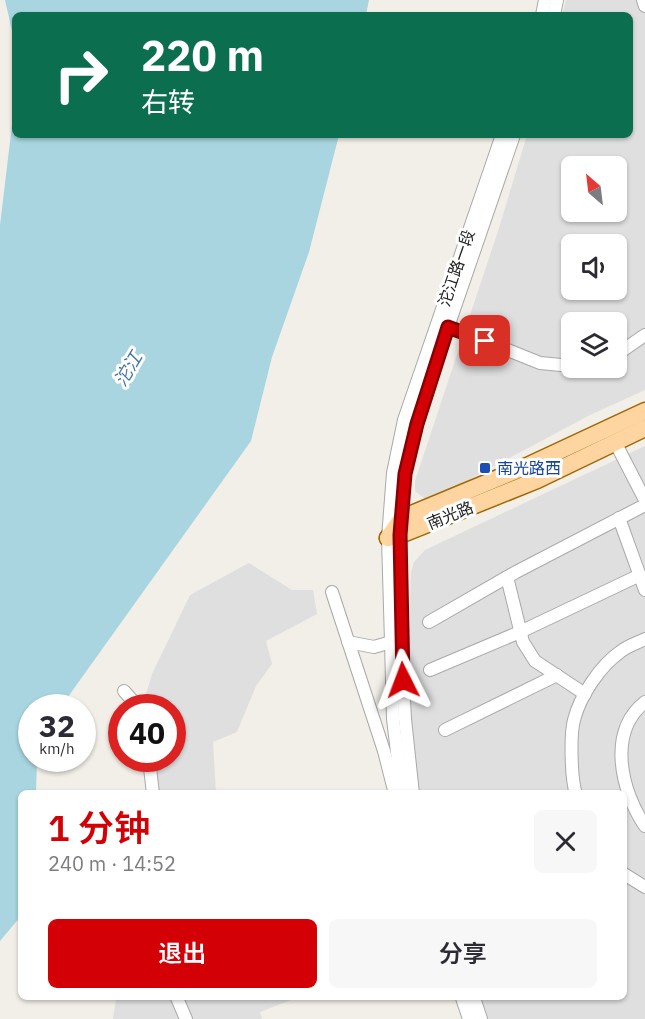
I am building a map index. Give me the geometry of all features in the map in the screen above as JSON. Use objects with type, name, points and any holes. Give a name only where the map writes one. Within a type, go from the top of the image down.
[{"type":"main road","name":"南光路","points":[[394,537],[402,518],[527,466],[645,411]]},
{"type":"main road","name":"南光路","points":[[394,537],[537,480],[645,428]]},
{"type":"street","points":[[643,0],[645,6]]},
{"type":"street","name":"沱江路一段","points":[[402,518],[405,474],[443,324],[501,138]]},
{"type":"street","name":"沱江路一段","points":[[413,790],[404,708],[394,537],[393,473],[404,420],[443,324],[513,138]]},
{"type":"street","points":[[443,324],[540,363],[561,365]]},
{"type":"street","points":[[627,347],[645,335]]},
{"type":"street","points":[[615,442],[645,500]]},
{"type":"street","points":[[429,622],[507,577],[645,505]]},
{"type":"street","points":[[619,518],[645,590]]},
{"type":"street","name":"沱江路一段","points":[[394,537],[390,642],[393,719],[400,790]]},
{"type":"street","points":[[430,670],[520,632],[640,575]]},
{"type":"street","points":[[507,577],[523,642],[535,661],[585,694]]},
{"type":"street","points":[[332,592],[384,751],[400,790]]},
{"type":"street","points":[[575,790],[572,780],[574,721],[585,694],[604,666],[621,651],[645,639]]},
{"type":"street","points":[[348,642],[374,647],[390,642]]},
{"type":"street","points":[[445,730],[557,675]]},
{"type":"street","points":[[124,691],[127,694]]},
{"type":"street","points":[[645,702],[635,710],[621,742],[623,779],[636,812],[645,826]]},
{"type":"street","points":[[150,772],[153,790]]},
{"type":"street","points":[[627,876],[645,887]]},
{"type":"street","points":[[178,1000],[186,1019]]},
{"type":"street","points":[[463,1000],[470,1019]]},
{"type":"street","points":[[475,1000],[481,1019]]},
{"type":"shaded area","points":[[566,0],[645,0],[645,390],[590,415],[431,500],[425,499],[415,491],[415,481],[499,228],[526,138],[633,138],[633,12],[563,12]]},
{"type":"shaded area","points":[[645,446],[645,1019],[487,1019],[480,1000],[627,1000],[627,790],[418,790],[408,681],[411,572],[414,562],[425,550]]},
{"type":"shaded area","points":[[249,563],[292,590],[313,590],[317,614],[266,641],[272,664],[256,686],[237,732],[213,742],[216,790],[159,790],[156,772],[186,772],[186,694],[146,694],[152,674],[190,595]]},
{"type":"shaded area","points":[[116,1000],[291,1000],[260,1012],[262,1019],[113,1019]]},
{"type":"water","points":[[5,0],[369,0],[367,12],[12,12],[12,31]]},
{"type":"water","name":"沱江","points":[[12,125],[12,138],[338,138],[309,252],[272,357],[251,441],[70,694],[18,694],[18,772],[37,772],[36,790],[18,790],[18,920],[0,941],[0,225]]},
{"type":"place","name":"南光路西","points":[[485,468]]},
{"type":"route","points":[[403,680],[400,535],[405,474],[417,424],[448,327],[485,341]]}]
